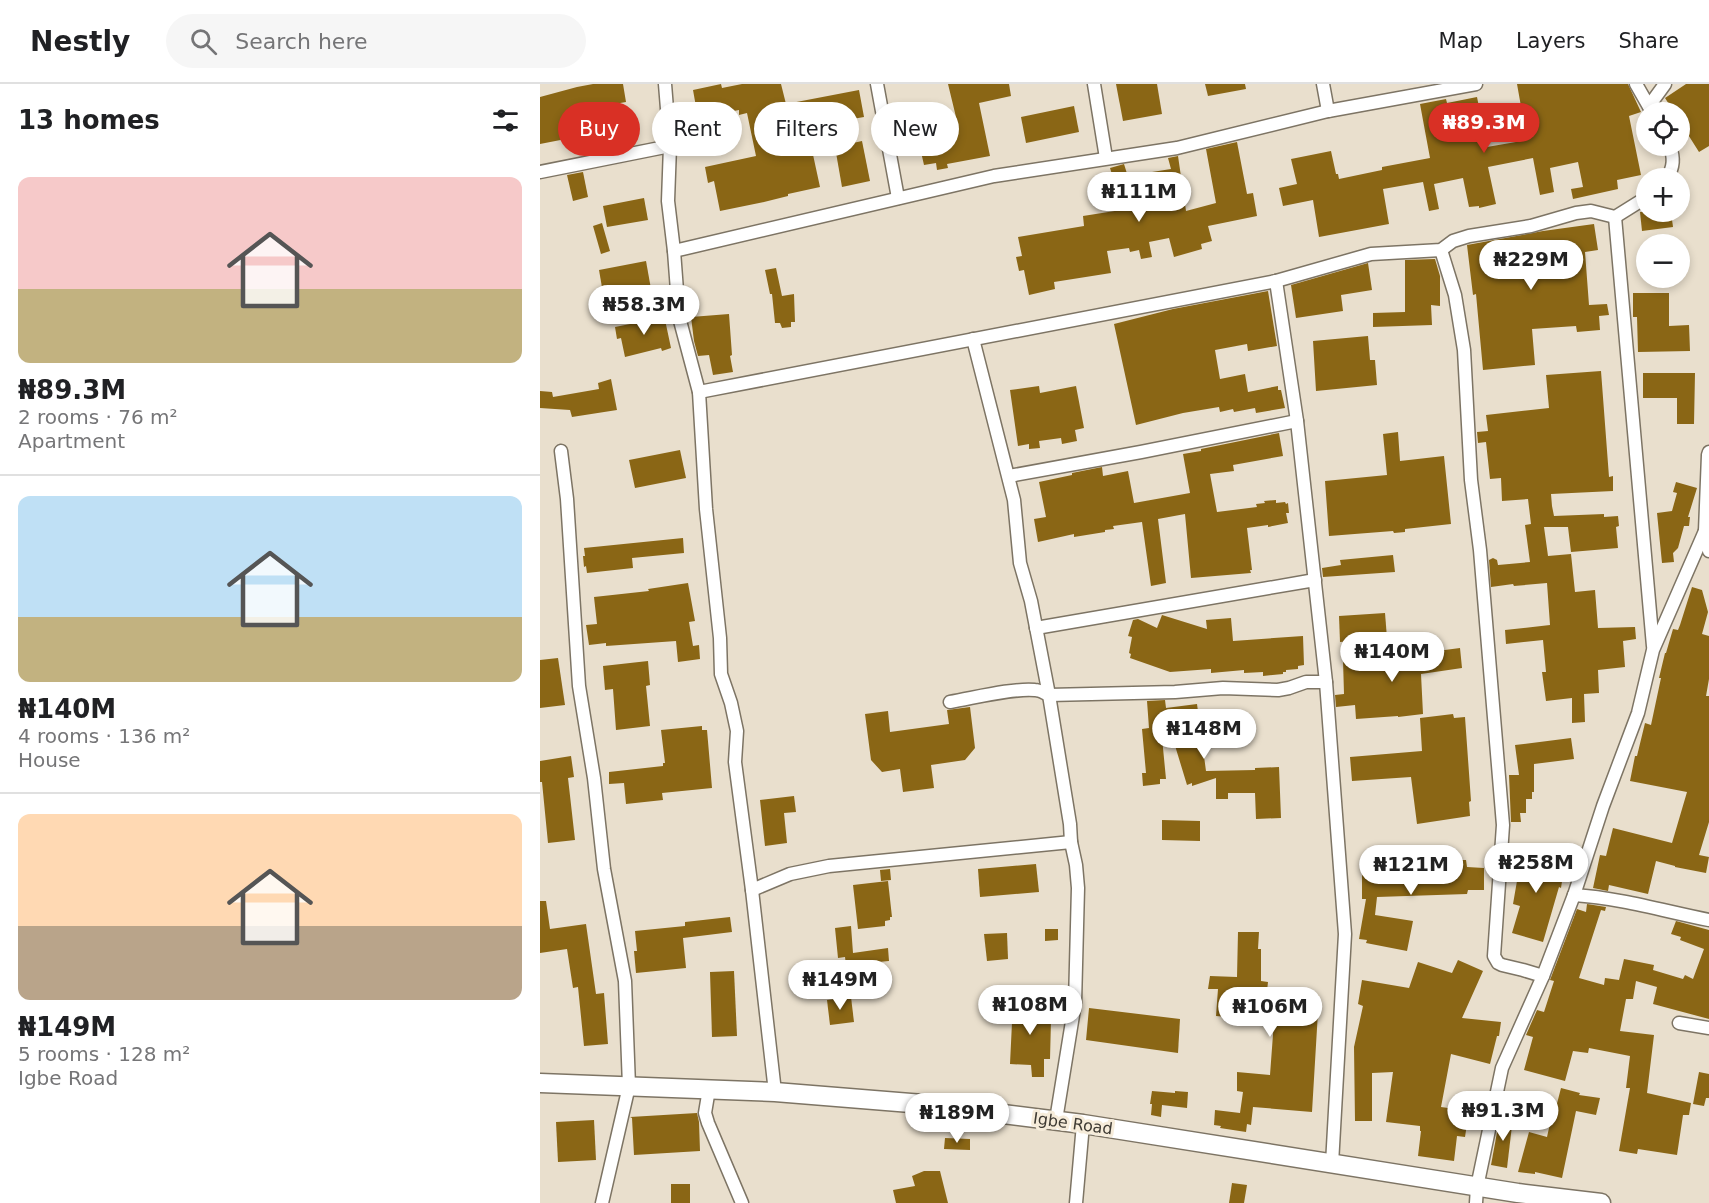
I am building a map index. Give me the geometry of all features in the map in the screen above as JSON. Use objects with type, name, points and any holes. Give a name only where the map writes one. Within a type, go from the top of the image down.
[{"type":"street","points":[[665,84],[666,102]]},
{"type":"street","points":[[877,84],[898,198]]},
{"type":"street","points":[[1094,84],[1106,158]]},
{"type":"street","points":[[1323,84],[1328,111]]},
{"type":"street","points":[[674,251],[994,176],[1177,148],[1328,111],[1476,84]]},
{"type":"street","points":[[1636,84],[1647,102]]},
{"type":"street","points":[[1655,102],[1665,84]]},
{"type":"street","points":[[540,172],[652,150]]},
{"type":"street","points":[[670,156],[668,201],[679,317],[699,392],[706,509],[720,638],[721,674],[737,731],[735,762],[775,1092]]},
{"type":"street","points":[[699,392],[1276,281],[1371,254],[1441,250],[1453,241],[1531,226],[1576,213],[1591,211],[1615,217],[1636,204]]},
{"type":"street","points":[[1615,217],[1653,650]]},
{"type":"street","points":[[1441,250],[1455,295],[1464,350],[1471,480],[1480,550],[1503,825],[1494,956],[1502,965],[1543,976]]},
{"type":"street","points":[[1276,281],[1297,421],[1316,580],[1345,934],[1332,1164]]},
{"type":"street","points":[[973,339],[1014,500],[1020,563],[1031,601],[1049,694],[1076,865],[1078,888],[1075,1003],[1056,1120]]},
{"type":"street","points":[[1009,476],[1297,421]]},
{"type":"street","points":[[561,451],[567,499],[579,687],[594,778],[604,869],[625,981],[629,1086],[602,1203]]},
{"type":"street","points":[[1709,452],[1705,531],[1709,551]]},
{"type":"street","points":[[1477,1195],[1502,1068],[1543,976],[1574,895],[1603,806],[1638,713],[1653,650],[1705,531]]},
{"type":"street","points":[[1036,628],[1316,580]]},
{"type":"street","points":[[950,702],[1026,690],[1038,690],[1049,694],[1175,692],[1224,688],[1278,690],[1306,682],[1326,682]]},
{"type":"street","points":[[752,890],[790,874],[828,866],[1071,842]]},
{"type":"street","points":[[1574,895],[1599,896],[1709,920]]},
{"type":"street","points":[[1679,1023],[1709,1028]]},
{"type":"street","name":"Igbe Road","points":[[540,1083],[775,1092],[923,1104],[1056,1120],[1332,1164],[1477,1195],[1601,1203]]},
{"type":"street","points":[[708,1089],[705,1113],[742,1203]]},
{"type":"street","points":[[1076,1203],[1083,1124]]},
{"type":"building","points":[[593,84],[623,84],[626,102],[558,102],[558,140],[540,144],[540,97]]},
{"type":"building","points":[[721,84],[722,88],[742,84],[781,84],[786,102],[754,102],[754,146],[747,113],[742,114],[742,102],[695,102],[693,90]]},
{"type":"building","points":[[948,84],[1009,84],[1011,96],[979,103],[990,156],[947,164],[948,168],[937,170],[936,163],[924,165],[922,156],[959,156],[959,102],[952,102]]},
{"type":"building","points":[[1116,84],[1157,84],[1162,114],[1123,121]]},
{"type":"building","points":[[1205,84],[1245,84],[1246,89],[1208,96]]},
{"type":"building","points":[[1517,84],[1628,84],[1636,102],[1636,114],[1629,116],[1640,168],[1636,168],[1636,176],[1617,180],[1618,189],[1573,199],[1571,189],[1583,187],[1578,162],[1550,168],[1554,192],[1540,195],[1533,158],[1488,167],[1496,204],[1479,208],[1479,206],[1469,207],[1463,178],[1434,184],[1439,209],[1429,211],[1423,182],[1383,189],[1389,224],[1319,237],[1313,200],[1283,206],[1279,188],[1297,184],[1291,159],[1331,151],[1339,179],[1382,170],[1382,167],[1430,158],[1420,104],[1446,99],[1447,103],[1477,97],[1487,147],[1527,140]]},
{"type":"building","points":[[1686,84],[1709,84],[1709,146],[1699,152],[1690,138],[1690,102],[1668,102],[1665,98]]},
{"type":"building","points":[[859,90],[864,117],[859,118],[859,102],[796,102]]},
{"type":"building","points":[[1074,106],[1079,132],[1026,143],[1021,117]]},
{"type":"building","points":[[862,141],[870,181],[842,187],[837,156],[859,156],[859,142]]},
{"type":"building","points":[[1237,142],[1247,194],[1253,193],[1257,216],[1208,226],[1212,241],[1201,244],[1202,249],[1174,257],[1169,238],[1149,242],[1152,257],[1141,259],[1139,250],[1130,252],[1129,248],[1107,251],[1111,273],[1054,282],[1055,289],[1029,295],[1024,270],[1019,271],[1016,257],[1022,256],[1018,237],[1084,226],[1083,216],[1121,210],[1110,168],[1124,164],[1134,196],[1155,192],[1152,172],[1171,169],[1168,158],[1178,156],[1186,211],[1216,203],[1206,149]]},
{"type":"building","points":[[756,156],[813,156],[820,187],[720,211],[714,181],[708,183],[705,167]]},
{"type":"building","points":[[583,172],[588,197],[573,201],[567,175]]},
{"type":"building","points":[[644,198],[648,220],[607,227],[603,206]]},
{"type":"building","points":[[1641,222],[1672,222],[1673,227],[1642,231]]},
{"type":"building","points":[[602,223],[610,251],[601,254],[593,226]]},
{"type":"building","points":[[1594,224],[1598,250],[1585,252],[1589,305],[1607,304],[1609,315],[1599,316],[1600,330],[1577,332],[1576,326],[1532,329],[1535,365],[1483,370],[1476,294],[1473,295],[1467,245]]},
{"type":"building","points":[[1435,259],[1440,276],[1440,306],[1431,305],[1432,325],[1373,327],[1373,313],[1405,312],[1405,260]]},
{"type":"building","points":[[646,261],[651,289],[604,299],[599,270]]},
{"type":"building","points":[[1368,263],[1372,290],[1341,295],[1343,311],[1296,318],[1291,285]]},
{"type":"building","points":[[776,268],[782,296],[794,294],[795,322],[791,322],[791,327],[782,328],[780,323],[775,323],[772,294],[770,294],[765,270]]},
{"type":"building","points":[[1268,291],[1277,346],[1248,351],[1247,344],[1215,350],[1220,379],[1245,374],[1248,392],[1278,386],[1285,408],[1256,413],[1255,408],[1220,412],[1219,407],[1136,425],[1114,324],[1173,309]]},
{"type":"building","points":[[1633,293],[1669,293],[1669,326],[1689,325],[1690,351],[1638,352],[1637,317],[1633,317]]},
{"type":"building","points":[[729,314],[732,355],[730,356],[733,372],[713,375],[709,355],[698,356],[691,317]]},
{"type":"building","points":[[664,315],[671,348],[662,351],[661,348],[625,357],[621,338],[617,339],[615,327]]},
{"type":"building","points":[[1368,336],[1370,360],[1375,360],[1377,385],[1316,391],[1313,341]]},
{"type":"building","points":[[1601,371],[1609,477],[1613,476],[1613,491],[1551,494],[1552,506],[1554,516],[1604,514],[1604,517],[1618,516],[1619,526],[1616,527],[1618,548],[1571,552],[1568,527],[1544,527],[1548,556],[1571,554],[1575,592],[1595,590],[1598,628],[1635,627],[1636,639],[1623,641],[1625,667],[1598,670],[1599,693],[1584,694],[1585,722],[1572,723],[1572,698],[1546,701],[1542,672],[1546,672],[1543,640],[1506,644],[1505,630],[1550,625],[1547,583],[1491,587],[1489,560],[1493,558],[1497,560],[1498,565],[1530,562],[1525,525],[1531,524],[1528,499],[1502,501],[1501,478],[1490,479],[1486,442],[1478,443],[1477,432],[1488,431],[1486,415],[1549,408],[1546,375]]},
{"type":"building","points":[[1643,373],[1695,373],[1694,424],[1677,424],[1677,398],[1643,398]]},
{"type":"building","points":[[611,379],[617,410],[572,417],[570,410],[540,408],[540,391],[552,392],[553,397],[599,389],[598,383]]},
{"type":"building","points":[[1039,386],[1040,393],[1076,386],[1084,428],[1075,430],[1077,441],[1062,444],[1061,438],[1039,441],[1040,448],[1029,449],[1029,444],[1018,446],[1010,390]]},
{"type":"building","points":[[1398,432],[1400,461],[1444,456],[1451,524],[1405,529],[1405,532],[1329,536],[1325,481],[1387,475],[1383,434]]},
{"type":"building","points":[[1279,433],[1283,456],[1233,465],[1234,471],[1210,474],[1217,512],[1257,507],[1256,504],[1265,503],[1264,501],[1276,500],[1276,503],[1288,503],[1289,513],[1286,513],[1288,523],[1247,528],[1251,573],[1191,578],[1185,514],[1158,519],[1166,583],[1151,586],[1142,522],[1113,526],[1114,529],[1105,530],[1105,532],[1074,537],[1074,534],[1038,542],[1034,519],[1046,517],[1039,482],[1102,467],[1103,476],[1128,471],[1134,503],[1190,493],[1183,454]]},
{"type":"building","points":[[680,450],[686,478],[635,488],[629,460]]},
{"type":"building","points":[[1676,482],[1697,488],[1688,517],[1690,517],[1689,526],[1684,526],[1678,548],[1673,553],[1674,562],[1662,563],[1657,513],[1672,511],[1677,493],[1673,492]]},
{"type":"building","points":[[683,538],[684,553],[632,558],[633,568],[587,573],[586,566],[584,567],[584,548]]},
{"type":"building","points":[[1393,555],[1395,572],[1323,577],[1322,568],[1341,565],[1340,560]]},
{"type":"building","points":[[688,583],[695,621],[689,622],[693,646],[699,645],[700,659],[678,662],[676,641],[589,645],[586,625],[597,624],[594,597],[649,591],[648,589]]},
{"type":"building","points":[[1692,587],[1702,590],[1708,612],[1702,634],[1709,636],[1709,679],[1706,696],[1709,696],[1709,822],[1699,855],[1709,857],[1706,873],[1656,861],[1648,894],[1609,885],[1608,891],[1593,888],[1600,855],[1606,856],[1613,828],[1672,843],[1687,792],[1630,781],[1645,723],[1651,725],[1665,653],[1673,629],[1678,630]]},
{"type":"building","points":[[1385,613],[1387,638],[1340,642],[1339,616]]},
{"type":"building","points":[[1162,615],[1207,629],[1206,620],[1231,618],[1233,641],[1303,636],[1304,665],[1298,666],[1298,669],[1286,670],[1283,674],[1263,676],[1263,672],[1244,673],[1244,670],[1211,673],[1211,669],[1170,672],[1130,658],[1132,637],[1128,636],[1133,620],[1138,619],[1157,628]]},
{"type":"building","points":[[1460,648],[1462,668],[1421,674],[1423,714],[1356,719],[1355,705],[1336,707],[1335,695],[1344,694],[1343,660],[1407,657],[1407,655]]},
{"type":"building","points":[[558,658],[565,705],[540,708],[540,660]]},
{"type":"building","points":[[648,661],[650,685],[646,686],[650,726],[616,730],[613,689],[605,690],[603,666]]},
{"type":"building","points":[[1165,700],[1166,708],[1197,704],[1206,771],[1279,767],[1281,818],[1256,819],[1255,793],[1228,793],[1228,799],[1216,799],[1216,778],[1192,786],[1192,783],[1187,785],[1166,716],[1160,717],[1166,779],[1160,779],[1160,784],[1143,786],[1142,773],[1146,773],[1142,729],[1149,728],[1147,701]]},
{"type":"building","points":[[970,707],[975,748],[965,760],[931,765],[934,788],[903,792],[900,769],[882,772],[871,760],[865,714],[888,711],[890,732],[949,724],[947,710]]},
{"type":"building","points":[[1453,714],[1454,718],[1465,717],[1470,816],[1417,824],[1411,777],[1352,781],[1350,757],[1422,751],[1420,718]]},
{"type":"building","points":[[702,726],[702,730],[707,730],[712,788],[662,793],[663,800],[626,804],[624,783],[609,784],[609,772],[663,766],[665,763],[661,730]]},
{"type":"building","points":[[1571,738],[1574,759],[1534,764],[1532,799],[1526,799],[1526,813],[1520,813],[1521,822],[1511,822],[1509,775],[1519,775],[1515,745]]},
{"type":"building","points":[[571,756],[574,777],[568,778],[575,840],[548,843],[542,782],[540,782],[540,761]]},
{"type":"building","points":[[794,796],[796,812],[784,813],[787,843],[765,846],[760,800]]},
{"type":"building","points":[[1162,820],[1200,821],[1200,841],[1162,840]]},
{"type":"building","points":[[1516,855],[1565,862],[1561,888],[1559,887],[1543,942],[1512,933],[1520,906],[1513,904],[1517,881],[1513,881]]},
{"type":"building","points":[[1453,860],[1466,860],[1467,867],[1484,868],[1484,890],[1468,890],[1467,894],[1377,897],[1375,915],[1413,921],[1407,951],[1366,943],[1367,940],[1359,939],[1366,899],[1362,899],[1362,872],[1401,871],[1402,867],[1435,866],[1435,863],[1453,863]]},
{"type":"building","points":[[1036,864],[1039,892],[980,897],[978,869]]},
{"type":"building","points":[[890,869],[891,880],[881,881],[880,870]]},
{"type":"building","points":[[888,881],[892,917],[885,921],[885,926],[858,929],[853,885]]},
{"type":"building","points":[[540,901],[546,901],[550,929],[586,924],[596,994],[604,993],[608,1044],[584,1046],[578,987],[573,988],[567,949],[540,953]]},
{"type":"building","points":[[1587,904],[1606,907],[1605,911],[1601,910],[1579,978],[1604,985],[1605,978],[1619,980],[1624,959],[1654,965],[1653,970],[1683,979],[1685,975],[1693,979],[1704,949],[1671,934],[1676,921],[1709,930],[1709,1019],[1653,1004],[1657,987],[1636,981],[1633,999],[1626,999],[1620,1031],[1654,1035],[1647,1093],[1691,1103],[1689,1115],[1683,1115],[1677,1155],[1638,1149],[1637,1154],[1619,1151],[1630,1088],[1626,1088],[1630,1056],[1589,1048],[1588,1053],[1573,1051],[1565,1081],[1524,1070],[1533,1037],[1526,1035],[1537,1010],[1544,1012],[1554,981],[1550,980],[1577,909],[1586,912]]},
{"type":"building","points":[[730,917],[732,932],[683,938],[686,968],[636,973],[635,931],[685,926],[685,922]]},
{"type":"building","points":[[851,926],[853,953],[888,948],[889,961],[846,965],[845,957],[838,958],[835,928]]},
{"type":"building","points":[[1045,929],[1058,929],[1058,940],[1045,941]]},
{"type":"building","points":[[1238,932],[1259,932],[1261,981],[1268,982],[1267,991],[1319,995],[1312,1112],[1253,1107],[1251,1125],[1247,1124],[1246,1132],[1214,1125],[1215,1110],[1240,1113],[1243,1092],[1237,1091],[1237,1072],[1270,1075],[1274,1021],[1216,1016],[1218,989],[1208,989],[1210,976],[1237,977]]},
{"type":"building","points":[[1007,933],[1008,959],[987,961],[984,934]]},
{"type":"building","points":[[1458,960],[1483,971],[1462,1018],[1501,1022],[1490,1064],[1451,1054],[1441,1107],[1469,1111],[1465,1137],[1457,1136],[1454,1161],[1418,1156],[1420,1126],[1386,1122],[1393,1072],[1372,1073],[1372,1121],[1355,1121],[1354,1047],[1363,1006],[1358,1004],[1362,980],[1409,988],[1418,962],[1452,973]]},
{"type":"building","points":[[734,971],[737,1036],[712,1037],[710,972]]},
{"type":"building","points":[[851,997],[854,1022],[830,1025],[827,1000]]},
{"type":"building","points":[[1045,1001],[1044,1021],[1051,1020],[1050,1059],[1044,1059],[1044,1077],[1032,1077],[1031,1065],[1010,1064],[1013,1002]]},
{"type":"building","points":[[1089,1008],[1180,1019],[1178,1053],[1086,1040]]},
{"type":"building","points":[[1699,1072],[1709,1074],[1709,1098],[1706,1098],[1704,1106],[1693,1104]]},
{"type":"building","points":[[1561,1088],[1580,1093],[1579,1095],[1600,1098],[1596,1115],[1576,1111],[1562,1178],[1535,1172],[1535,1174],[1518,1172],[1529,1132],[1547,1137]]},
{"type":"building","points":[[1152,1091],[1188,1092],[1187,1108],[1162,1105],[1161,1117],[1151,1115]]},
{"type":"building","points":[[697,1113],[700,1151],[634,1155],[632,1118],[630,1117]]},
{"type":"building","points":[[1500,1116],[1513,1117],[1507,1168],[1491,1165]]},
{"type":"building","points":[[594,1120],[596,1160],[558,1162],[556,1122]]},
{"type":"building","points":[[945,1138],[970,1139],[970,1150],[944,1149]]},
{"type":"building","points":[[924,1171],[940,1171],[948,1203],[896,1203],[893,1190],[915,1186],[912,1176]]},
{"type":"building","points":[[1232,1183],[1247,1185],[1244,1203],[1229,1203]]},
{"type":"building","points":[[671,1184],[690,1184],[690,1203],[671,1203]]}]
